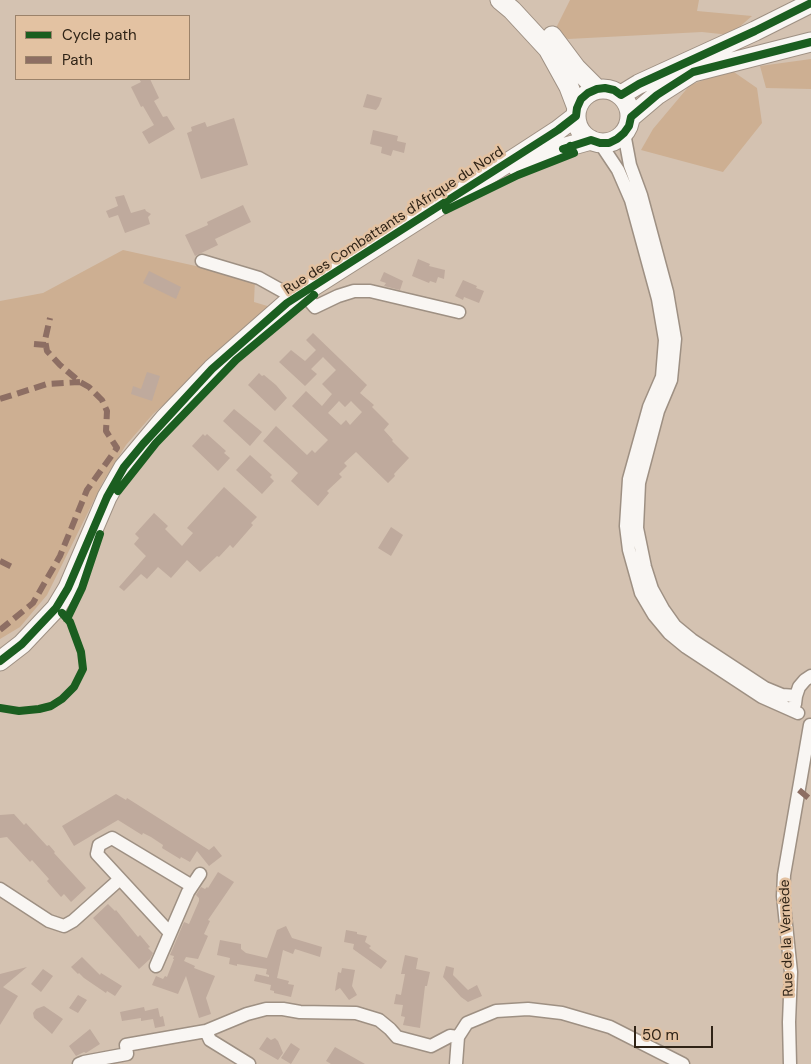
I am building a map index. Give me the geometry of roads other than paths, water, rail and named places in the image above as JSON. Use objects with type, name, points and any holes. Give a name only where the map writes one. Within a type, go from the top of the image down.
[{"type":"main road","points":[[500,0],[512,10],[548,49],[569,87],[580,130],[595,142],[609,143],[617,139],[627,125],[657,95],[693,72],[803,44]]},
{"type":"main road","points":[[516,0],[550,34],[576,68],[597,89]]},
{"type":"main road","points":[[621,95],[640,84],[811,3]]},
{"type":"main road","points":[[793,11],[786,26],[786,33],[789,39],[803,44]]},
{"type":"main road","points":[[576,112],[581,99],[588,93],[597,89],[614,90],[626,101],[627,125]]},
{"type":"main road","name":"Rue des Combattants d'Afrique du Nord","points":[[0,661],[22,644],[56,608],[68,588],[107,497],[124,467],[142,444],[212,369],[299,296],[558,130],[576,112]]},
{"type":"main road","name":"Rue des Combattants d'Afrique du Nord","points":[[468,188],[566,147],[595,142]]},
{"type":"street","points":[[627,125],[630,165],[641,196],[667,292],[675,339],[672,380],[658,411],[639,483],[637,528],[645,567],[652,589],[663,609],[676,626],[692,640],[765,688],[782,695],[796,696]]},
{"type":"street","points":[[595,142],[618,170],[631,200],[658,299],[665,340],[662,377],[650,407],[629,479],[626,526],[641,593],[654,615],[686,647],[762,697],[798,713]]},
{"type":"street","points":[[202,261],[259,278],[299,296],[315,307],[354,291],[370,291],[460,312]]},
{"type":"street","points":[[811,676],[804,680],[796,696],[798,713],[803,720],[811,725]]},
{"type":"street","name":"Rue de la Vernède","points":[[790,1064],[791,972],[783,896],[784,875],[811,725]]},
{"type":"street","points":[[170,933],[97,854],[99,845],[112,838],[192,886]]},
{"type":"street","points":[[156,966],[192,886],[200,874]]},
{"type":"street","points":[[0,889],[49,921],[64,926],[73,921],[120,878]]},
{"type":"street","points":[[79,1064],[126,1054],[126,1045],[206,1031],[266,1009],[356,1013],[379,1020],[397,1037],[432,1046],[450,1036],[458,1036]]},
{"type":"street","points":[[456,1064],[458,1036],[467,1024],[496,1011],[528,1009],[554,1012],[610,1027],[683,1064]]},
{"type":"street","points":[[206,1031],[210,1040],[249,1064]]}]
